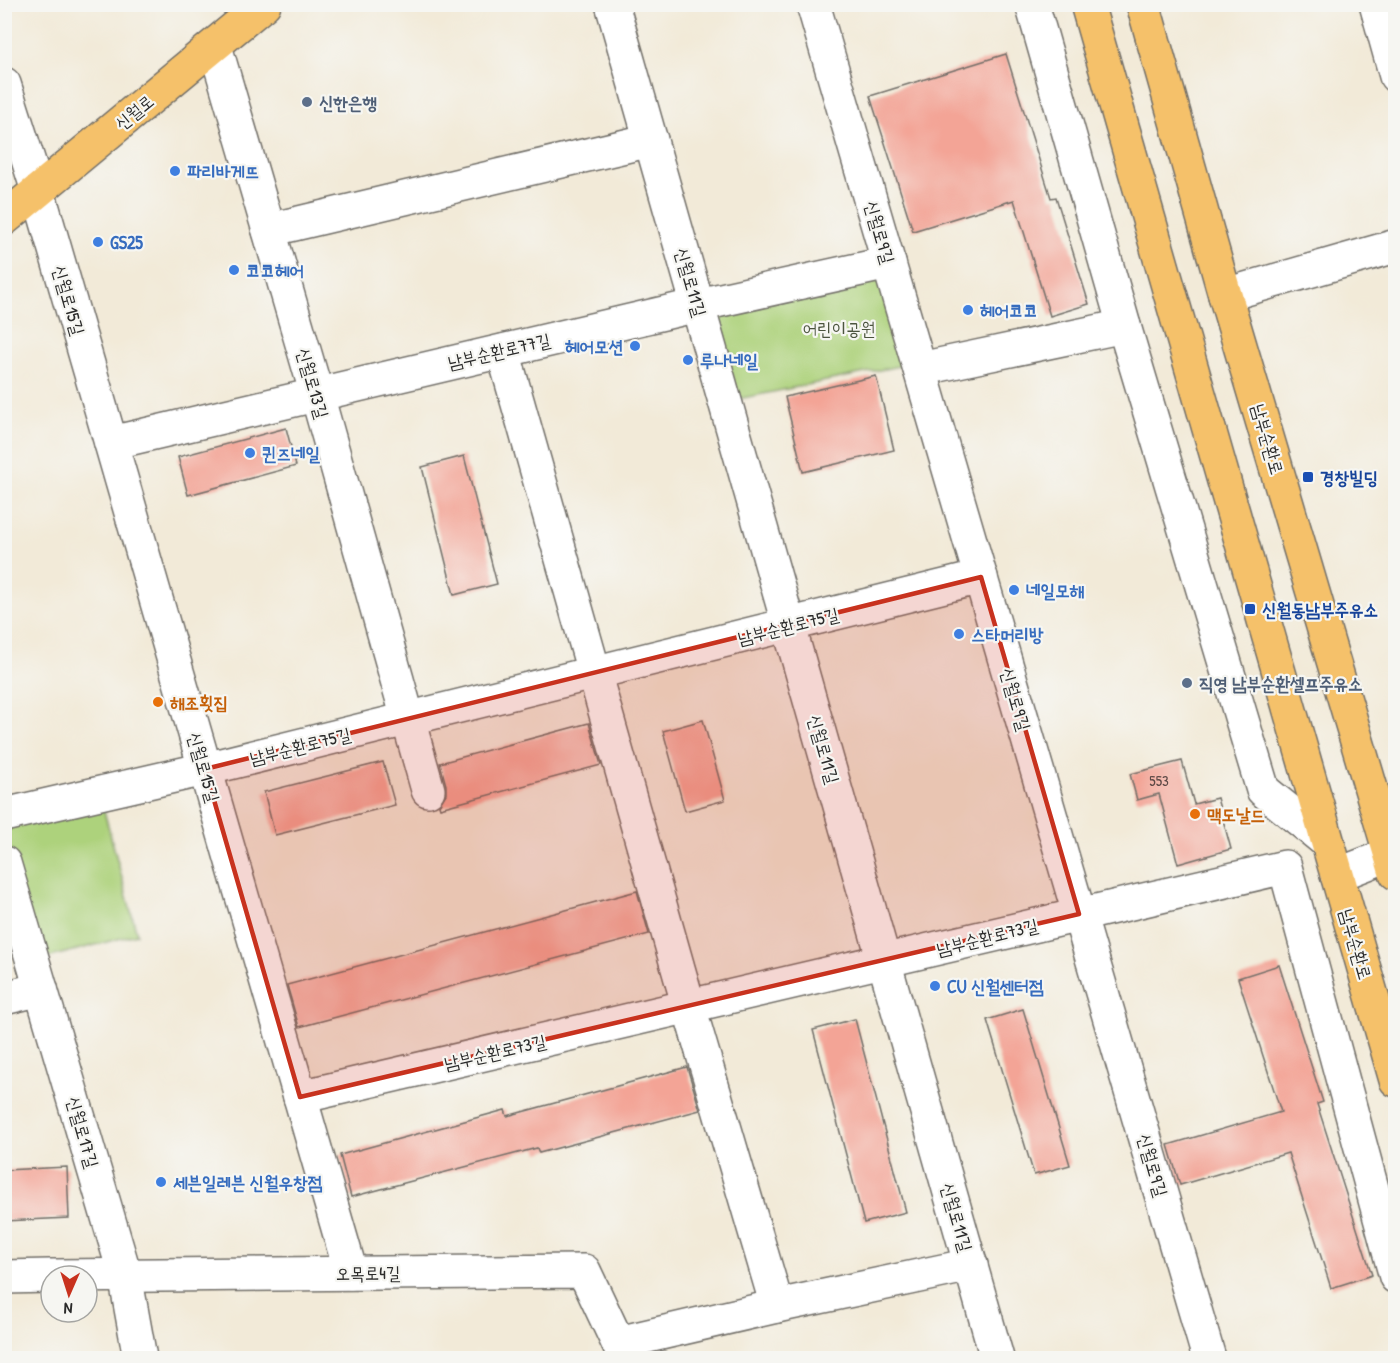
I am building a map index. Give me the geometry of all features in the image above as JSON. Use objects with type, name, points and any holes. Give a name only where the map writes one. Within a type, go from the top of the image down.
[{"type":"main road","name":"신월로","points":[[4,219],[264,4]]},
{"type":"main road","name":"남부순환로","points":[[1088,4],[1395,1080]]},
{"type":"main road","name":"남부순환로","points":[[1143,4],[1225,295],[1394,859]]},
{"type":"street","name":"신월로11길","points":[[612,4],[997,1359]]},
{"type":"street","name":"신월로9길","points":[[813,4],[1209,1359]]},
{"type":"street","points":[[1032,4],[1124,326],[1263,790],[1328,842]]},
{"type":"street","points":[[1376,4],[1395,76]]},
{"type":"street","name":"신월로13길","points":[[215,46],[317,394],[428,790]]},
{"type":"street","name":"신월로15길","points":[[4,84],[38,191],[351,1273]]},
{"type":"street","points":[[269,230],[651,140]]},
{"type":"street","points":[[1225,295],[1395,246]]},
{"type":"street","name":"남부순환로77길","points":[[111,443],[698,305],[889,263]]},
{"type":"street","points":[[920,369],[1124,326]]},
{"type":"street","points":[[503,351],[689,1006],[777,1306]]},
{"type":"street","name":"남부순환로75길","points":[[4,815],[407,720],[981,578]]},
{"type":"street","points":[[1336,874],[1394,859]]},
{"type":"street","name":"신월로17길","points":[[4,863],[125,1275],[140,1359]]},
{"type":"street","name":"남부순환로73길","points":[[300,1097],[1285,867],[1395,1277]]},
{"type":"street","points":[[4,998],[41,990]]},
{"type":"street","points":[[621,1351],[777,1306],[970,1265]]},
{"type":"street","name":"오목로4길","points":[[99,1275],[584,1271],[621,1351]]},
{"type":"street","points":[[4,1276],[39,1276]]},
{"type":"highlighted area","points":[[981,577],[1079,914],[300,1097],[205,769]]},
{"type":"green space","name":"어린이공원","points":[[890,266],[914,363],[729,401],[702,307]]},
{"type":"green space","points":[[100,796],[137,934],[35,961],[5,849],[4,821]]},
{"type":"building","points":[[1006,54],[1051,198],[1056,197],[1089,304],[1050,316],[1014,200],[913,231],[870,96]]},
{"type":"building","points":[[876,376],[894,450],[803,472],[785,397]]},
{"type":"building","points":[[286,428],[296,466],[188,495],[178,457]]},
{"type":"building","points":[[464,456],[497,584],[454,595],[422,467]]},
{"type":"building","points":[[703,720],[725,800],[685,811],[663,731]]},
{"type":"building","points":[[589,723],[601,765],[440,808],[439,805],[446,794],[446,785],[440,763]]},
{"type":"building","points":[[1182,761],[1194,804],[1217,798],[1231,849],[1178,864],[1159,794],[1137,800],[1130,774]]},
{"type":"building","points":[[383,762],[395,805],[275,835],[264,792]]},
{"type":"building","points":[[637,891],[649,934],[299,1027],[287,985]]},
{"type":"building","points":[[1279,965],[1323,1102],[1317,1104],[1372,1275],[1331,1288],[1288,1153],[1180,1185],[1168,1145],[1281,1112],[1238,978]]},
{"type":"building","points":[[1023,1009],[1070,1165],[1034,1175],[987,1020]]},
{"type":"building","points":[[855,1019],[906,1212],[864,1223],[813,1030]]},
{"type":"building","points":[[687,1067],[700,1110],[539,1153],[537,1148],[351,1197],[340,1155],[505,1110],[507,1116]]},
{"type":"building","points":[[67,1167],[69,1218],[4,1221],[4,1170]]},
{"type":"place","name":"신한은행","points":[[307,102]]},
{"type":"place","name":"파리바게뜨","points":[[175,171]]},
{"type":"place","name":"GS25","points":[[98,242]]},
{"type":"place","name":"코코헤어","points":[[234,270]]},
{"type":"place","name":"헤어코코","points":[[968,310]]},
{"type":"place","name":"헤어모션","points":[[635,346]]},
{"type":"place","name":"루나네일","points":[[688,360]]},
{"type":"place","name":"퀸즈네일","points":[[250,453]]},
{"type":"place","name":"경창빌딩","points":[[1308,477]]},
{"type":"place","name":"네일모해","points":[[1014,590]]},
{"type":"place","name":"신월동남부주유소","points":[[1250,609]]},
{"type":"place","name":"스타머리방","points":[[959,634]]},
{"type":"place","name":"직영 남부순환셀프주유소","points":[[1187,683]]},
{"type":"place","name":"해조횟집","points":[[158,702]]},
{"type":"place","name":"맥도날드","points":[[1195,814]]},
{"type":"place","name":"CU 신월센터점","points":[[935,986]]},
{"type":"place","name":"세븐일레븐 신월우창점","points":[[161,1182]]}]
